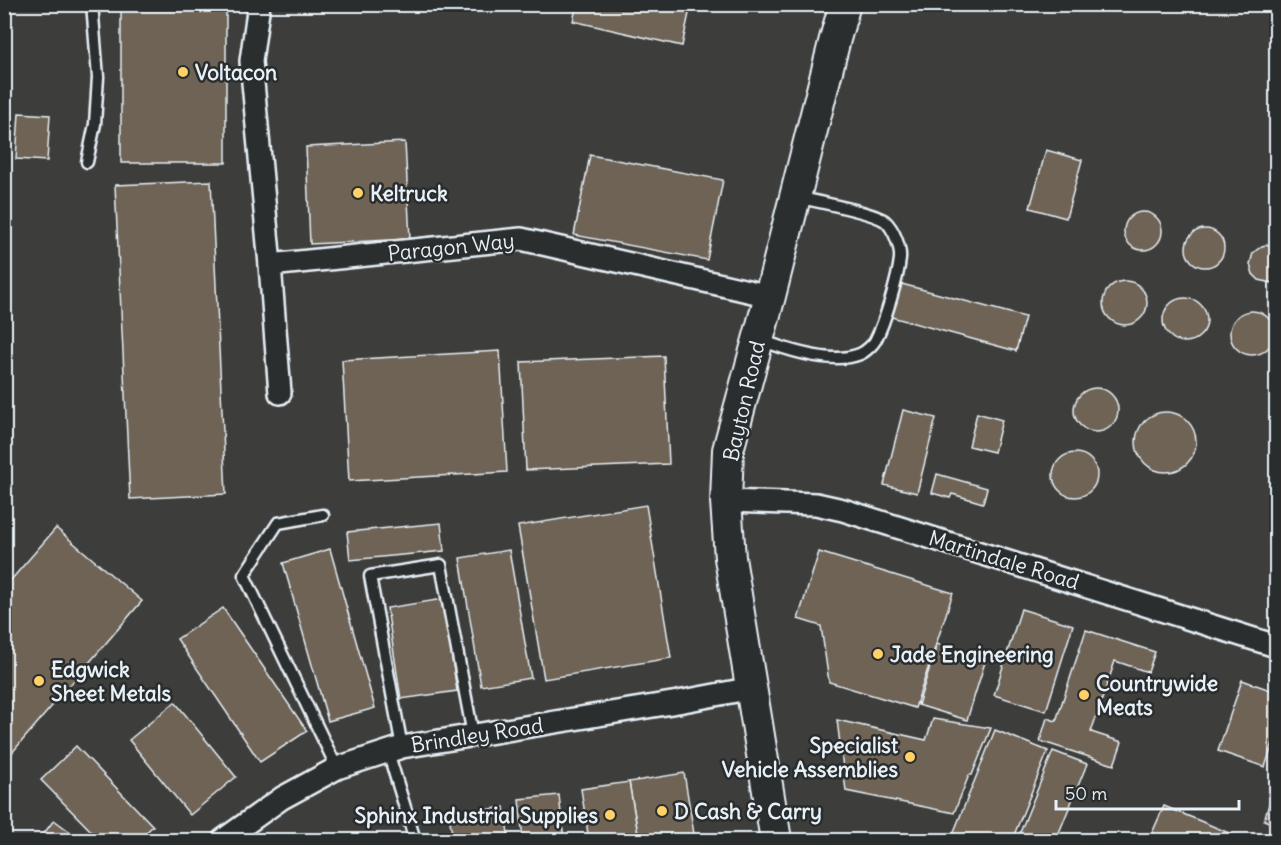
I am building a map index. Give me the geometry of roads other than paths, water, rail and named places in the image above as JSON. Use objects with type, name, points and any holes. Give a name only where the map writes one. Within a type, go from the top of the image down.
[{"type":"street","points":[[259,4],[251,61],[280,393]]},
{"type":"street","name":"Bayton Road","points":[[776,840],[730,558],[726,501],[728,450],[845,4]]},
{"type":"street","name":"Paragon Way","points":[[270,265],[521,239],[770,296]]},
{"type":"street","name":"Martindale Road","points":[[726,501],[816,504],[843,510],[1276,646]]},
{"type":"street","name":"Brindley Road","points":[[223,840],[282,798],[337,768],[395,750],[752,688]]},
{"type":"lane","points":[[87,162],[94,124],[98,77],[92,4]]},
{"type":"lane","points":[[758,339],[785,349],[831,358],[860,354],[876,341],[887,311],[900,258],[894,234],[885,221],[796,197]]},
{"type":"lane","points":[[323,515],[278,523],[244,575],[337,768]]},
{"type":"lane","points":[[415,840],[395,750],[370,576],[441,565],[473,735]]},
{"type":"place","name":"Voltacon","points":[[183,72]]},
{"type":"place","name":"Keltruck","points":[[358,193]]},
{"type":"place","name":"Jade Engineering","points":[[878,654]]},
{"type":"place","name":"Edgwick Sheet Metals","points":[[39,681]]},
{"type":"place","name":"Countrywide Meats","points":[[1084,695]]},
{"type":"place","name":"Specialist Vehicle Assemblies","points":[[910,757]]},
{"type":"place","name":"D Cash & Carry","points":[[662,811]]},
{"type":"place","name":"Sphinx Industrial Supplies","points":[[610,815]]}]
